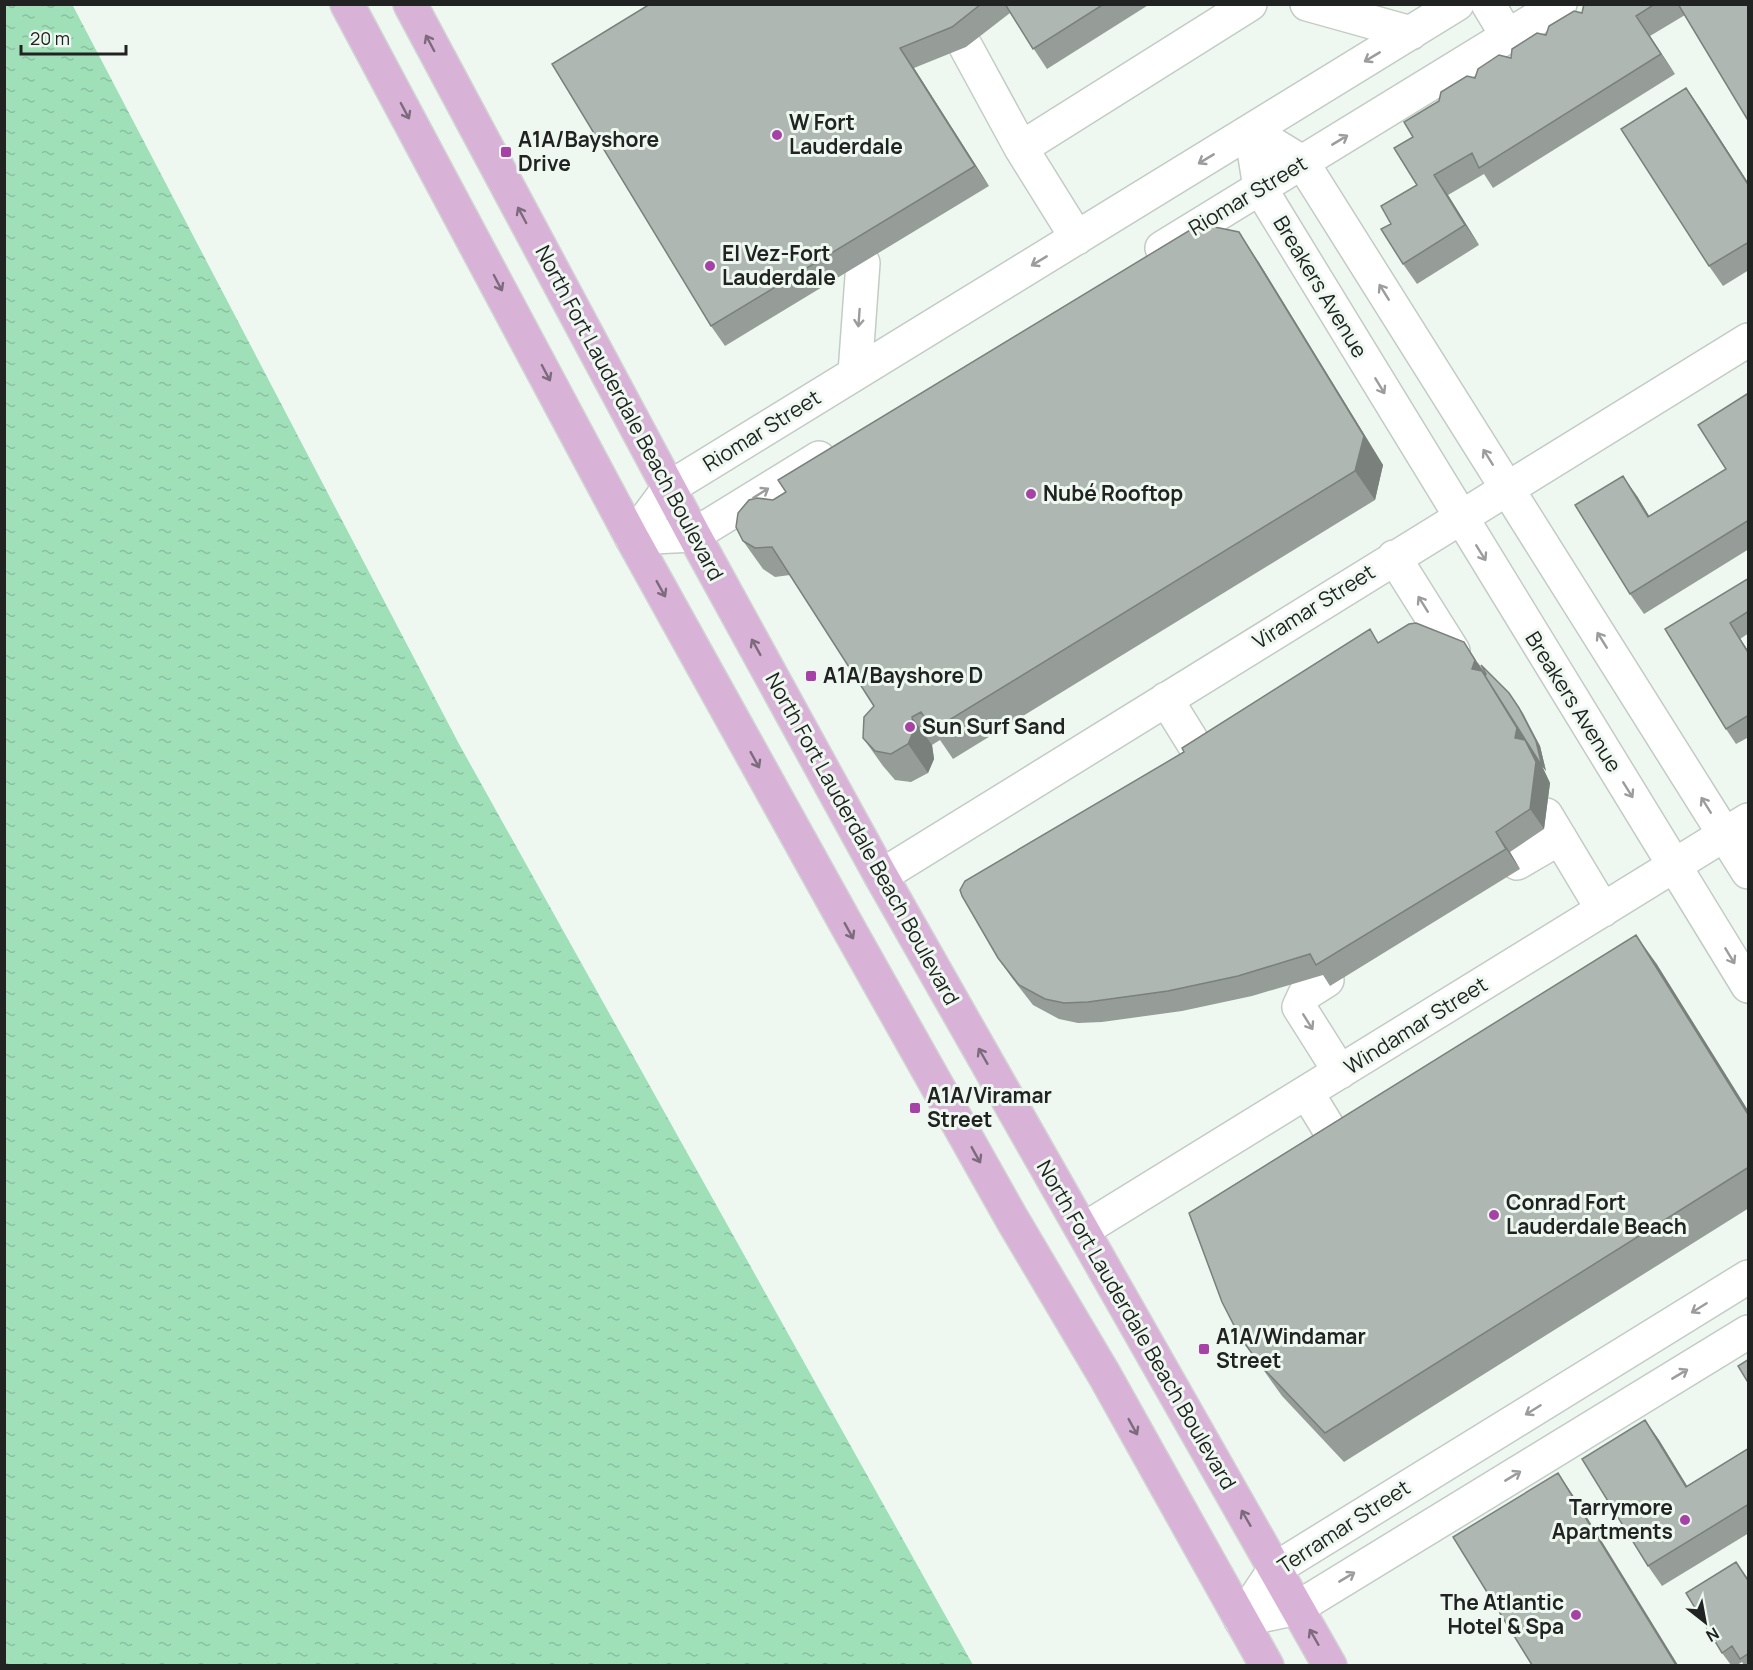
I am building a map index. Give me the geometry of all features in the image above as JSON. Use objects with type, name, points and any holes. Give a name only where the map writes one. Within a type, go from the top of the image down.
[{"type":"main road","points":[[347,4],[632,538],[861,952],[1105,1376],[1267,1665]]},
{"type":"main road","name":"North Fort Lauderdale Beach Boulevard","points":[[410,4],[693,535],[881,876],[1330,1665]]},
{"type":"street","points":[[1021,148],[1250,4]]},
{"type":"street","points":[[1307,4],[1411,33]]},
{"type":"street","name":"Riomar Street","points":[[632,538],[669,488],[1458,4]]},
{"type":"street","points":[[1488,4],[1508,37]]},
{"type":"street","name":"Riomar Street","points":[[1132,266],[1560,4]]},
{"type":"street","points":[[966,47],[1021,148],[1077,238]]},
{"type":"street","points":[[1251,131],[1302,162],[1507,488],[1737,827],[1749,872]]},
{"type":"street","name":"Breakers Avenue","points":[[1251,131],[1260,188],[1459,518],[1749,986]]},
{"type":"street","points":[[855,373],[863,263]]},
{"type":"street","name":"Viramar Street","points":[[881,876],[1394,557],[1749,340]]},
{"type":"street","points":[[632,538],[693,535],[849,440]]},
{"type":"street","points":[[1394,557],[1453,651]]},
{"type":"street","points":[[1166,699],[1205,762]]},
{"type":"street","points":[[1517,863],[1553,826],[1603,910]]},
{"type":"street","name":"Windamar Street","points":[[1083,1230],[1737,827]]},
{"type":"street","points":[[1327,980],[1305,994],[1299,1006],[1340,1072]]},
{"type":"street","points":[[1307,1093],[1345,1155]]},
{"type":"street","name":"Terramar Street","points":[[1241,1620],[1275,1569],[1749,1277]]},
{"type":"street","name":"Terramar Street","points":[[1241,1620],[1297,1608],[1749,1332]]},
{"type":"water","points":[[72,4],[459,744],[973,1665],[5,1665],[4,5]]},
{"type":"building","name":"W Fort Lauderdale","points":[[650,4],[981,4],[952,27],[900,48],[975,166],[711,326],[552,64]]},
{"type":"building","points":[[1005,4],[1104,4],[1033,49]]},
{"type":"building","points":[[1584,4],[1655,4],[1636,16],[1661,54],[1479,168],[1472,153],[1434,175],[1465,225],[1403,264],[1381,229],[1391,224],[1381,206],[1417,185],[1394,148],[1413,137],[1404,122],[1439,101],[1441,92],[1467,76],[1475,78],[1478,69],[1499,55],[1511,58],[1512,49],[1537,33],[1546,35],[1549,26],[1574,11],[1582,13]]},
{"type":"building","points":[[1678,4],[1749,4],[1749,122]]},
{"type":"building","points":[[1686,88],[1749,186],[1749,242],[1709,266],[1621,129]]},
{"type":"building","points":[[1200,224],[1239,232],[1364,436],[1355,471],[933,730],[921,712],[912,717],[914,730],[908,744],[891,754],[875,751],[863,738],[864,717],[874,706],[772,547],[755,548],[743,541],[736,527],[738,513],[749,500],[757,498],[773,500],[786,492],[778,480]]},
{"type":"building","points":[[1747,394],[1749,396],[1749,520],[1630,594],[1575,505],[1623,476],[1648,517],[1726,469],[1698,425]]},
{"type":"building","points":[[1749,578],[1749,611],[1730,623],[1749,654],[1749,715],[1726,729],[1665,629]]},
{"type":"building","points":[[1416,623],[1464,642],[1475,660],[1472,669],[1482,671],[1517,728],[1515,738],[1525,740],[1536,762],[1530,809],[1496,832],[1506,849],[1316,965],[1310,954],[1238,976],[1168,991],[1088,1002],[1064,1003],[1045,999],[1019,985],[998,958],[962,896],[960,890],[965,881],[1184,752],[1182,748],[1370,629],[1378,643],[1409,624]]},
{"type":"building","points":[[1481,665],[1509,693],[1519,708],[1536,741],[1542,766],[1485,676]]},
{"type":"building","name":"Conrad Fort Lauderdale Beach","points":[[1636,935],[1749,1116],[1749,1167],[1325,1433],[1262,1367],[1240,1337],[1222,1302],[1189,1213]]},
{"type":"building","points":[[1749,1359],[1749,1384],[1738,1366]]},
{"type":"building","name":"Tarrymore Apartments","points":[[1645,1420],[1686,1487],[1749,1448],[1749,1504],[1648,1566],[1582,1459]]},
{"type":"building","name":"The Atlantic Hotel & Spa","points":[[1558,1473],[1676,1665],[1532,1665],[1453,1537]]},
{"type":"building","points":[[1736,1562],[1749,1582],[1749,1653],[1740,1659],[1732,1646],[1722,1653],[1686,1593]]},
{"type":"place","name":"W Fort Lauderdale","points":[[777,135]]},
{"type":"place","name":"A1A/Bayshore Drive","points":[[506,152]]},
{"type":"place","name":"El Vez-Fort Lauderdale","points":[[710,266]]},
{"type":"place","name":"Nubé Rooftop","points":[[1031,494]]},
{"type":"place","name":"A1A/Bayshore D","points":[[811,676]]},
{"type":"place","name":"Sun Surf Sand","points":[[910,727]]},
{"type":"place","name":"A1A/Viramar Street","points":[[915,1108]]},
{"type":"place","name":"Conrad Fort Lauderdale Beach","points":[[1494,1215]]},
{"type":"place","name":"A1A/Windamar Street","points":[[1204,1349]]},
{"type":"place","name":"Tarrymore Apartments","points":[[1685,1520]]},
{"type":"place","name":"The Atlantic Hotel & Spa","points":[[1576,1615]]}]
